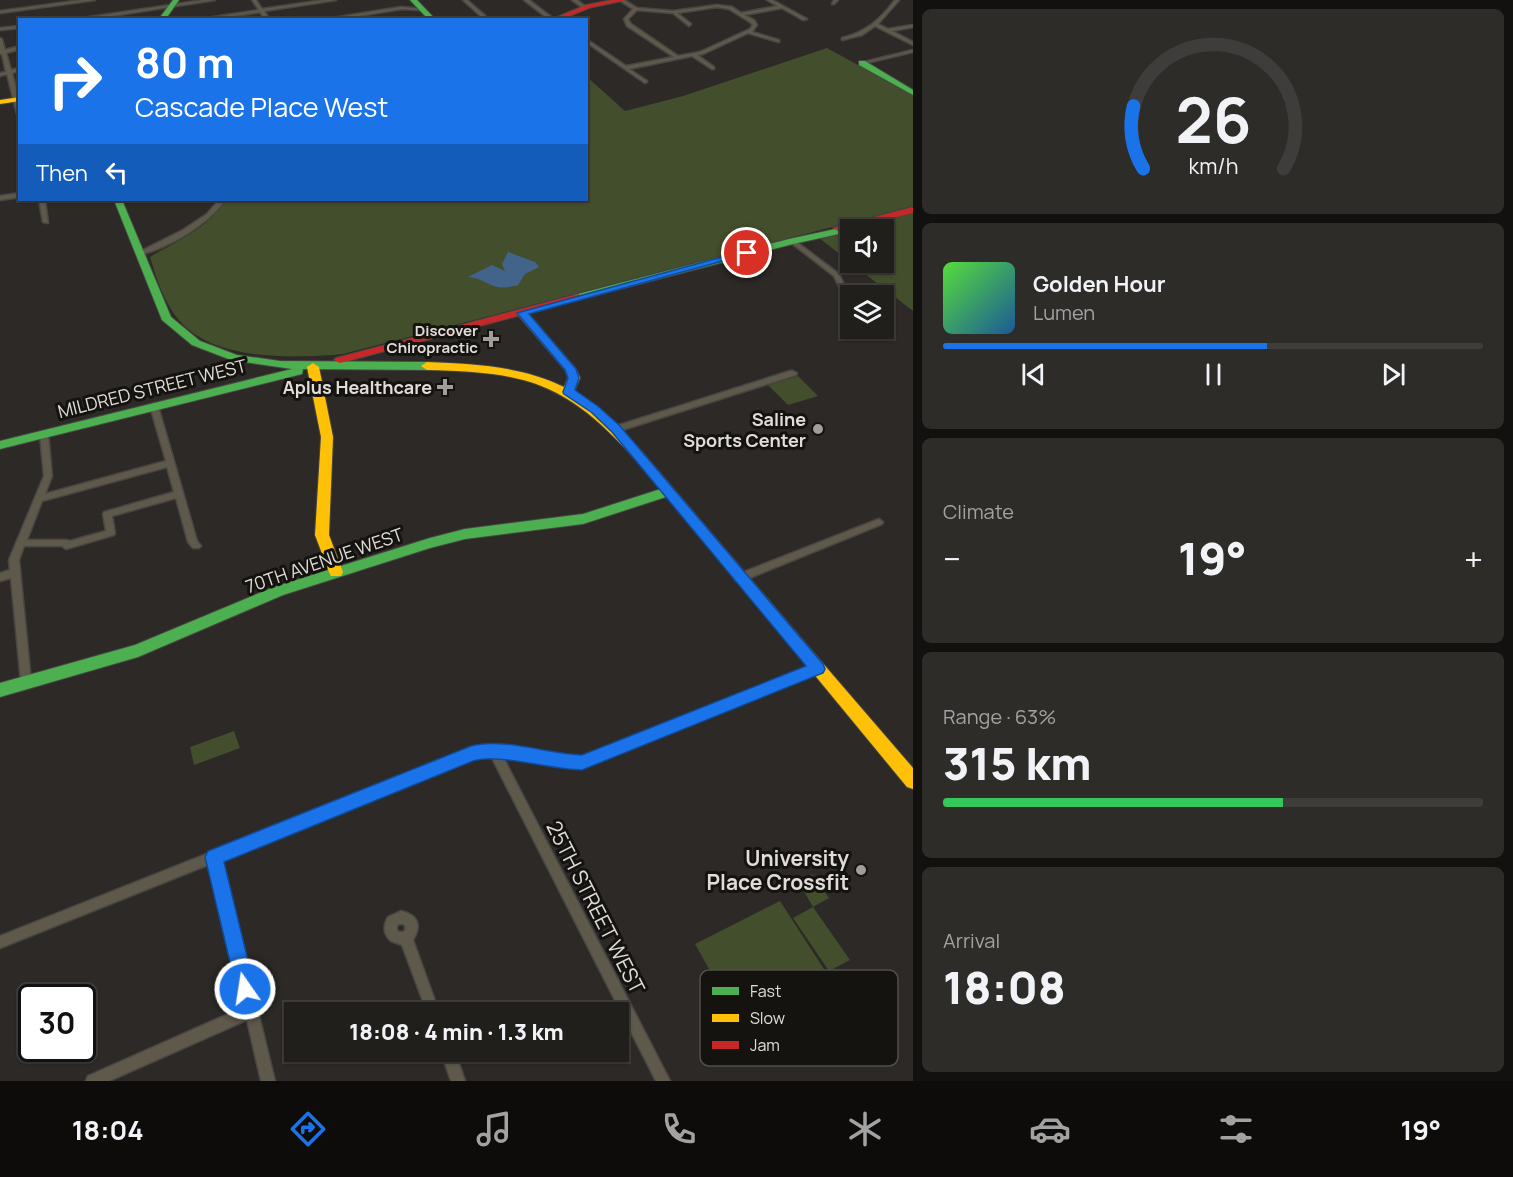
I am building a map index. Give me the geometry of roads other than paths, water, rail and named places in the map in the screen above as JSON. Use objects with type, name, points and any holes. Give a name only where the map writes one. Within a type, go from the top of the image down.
[{"type":"street","points":[[0,12],[93,0]]},
{"type":"street","points":[[84,18],[174,3],[213,0]]},
{"type":"street","points":[[254,0],[267,18]]},
{"type":"street","points":[[209,18],[334,0]]},
{"type":"street","points":[[465,0],[486,18]]},
{"type":"street","points":[[526,0],[554,18]]},
{"type":"street","points":[[557,18],[579,3],[622,0],[636,9],[674,12],[715,6],[730,8],[755,24],[754,28],[748,32],[693,55],[626,68]]},
{"type":"street","points":[[769,0],[805,20]]},
{"type":"street","points":[[844,39],[858,36],[886,15],[897,0]]},
{"type":"street","points":[[163,18],[174,3]]},
{"type":"street","points":[[335,18],[417,4],[431,18]]},
{"type":"street","points":[[741,14],[782,7]]},
{"type":"street","points":[[636,9],[627,18],[627,23],[678,58]]},
{"type":"street","points":[[674,12],[689,26]]},
{"type":"street","points":[[874,24],[913,44]]},
{"type":"street","points":[[886,31],[913,26]]},
{"type":"street","points":[[0,29],[18,27]]},
{"type":"street","points":[[748,32],[777,41]]},
{"type":"street","points":[[0,39],[17,100],[0,102]]},
{"type":"street","points":[[588,40],[645,82]]},
{"type":"street","points":[[2,52],[18,48]]},
{"type":"street","points":[[861,63],[913,51]]},
{"type":"street","points":[[904,53],[913,57]]},
{"type":"street","points":[[693,55],[712,68]]},
{"type":"street","points":[[861,63],[913,93]]},
{"type":"street","points":[[0,75],[18,70]]},
{"type":"street","points":[[0,198],[18,195]]},
{"type":"street","points":[[42,201],[46,222]]},
{"type":"street","points":[[118,201],[160,306],[173,326],[188,338],[215,352],[252,362],[313,367],[417,365],[479,367],[530,376],[568,392],[595,409],[616,429],[739,578],[913,781]]},
{"type":"street","points":[[140,254],[208,217],[221,201]]},
{"type":"street","points":[[313,367],[913,210]]},
{"type":"street","points":[[792,241],[837,275],[841,285]]},
{"type":"street","points":[[522,313],[570,369],[574,378],[568,392]]},
{"type":"street","points":[[252,362],[261,370],[260,376],[255,381]]},
{"type":"street","points":[[313,367],[327,437],[322,535],[336,572]]},
{"type":"street","name":"MILDRED STREET WEST","points":[[0,445],[313,367]]},
{"type":"street","points":[[616,429],[793,373]]},
{"type":"street","points":[[154,406],[196,546]]},
{"type":"street","points":[[26,682],[14,556],[49,472],[44,434]]},
{"type":"street","points":[[39,499],[170,463]]},
{"type":"street","name":"70TH AVENUE WEST","points":[[0,690],[146,648],[279,591],[452,536],[583,519],[667,492]]},
{"type":"street","points":[[20,543],[66,543],[66,546],[111,533],[107,514],[179,494]]},
{"type":"street","points":[[739,578],[879,522]]},
{"type":"street","points":[[0,577],[14,573]]},
{"type":"street","points":[[0,942],[482,750],[560,762],[582,763],[818,669]]},
{"type":"street","name":"25TH STREET WEST","points":[[494,751],[663,1081]]},
{"type":"street","points":[[214,857],[268,1081]]},
{"type":"street","points":[[406,938],[429,1002]]},
{"type":"street","points":[[93,1081],[251,1011]]},
{"type":"street","points":[[451,1062],[458,1081]]},
{"type":"water","points":[[508,252],[535,262],[539,267],[525,274],[518,285],[502,288],[468,277],[492,265],[505,271],[502,264]]},
{"type":"place","name":"Discover Chiropractic","points":[[491,339]]},
{"type":"place","name":"Aplus Healthcare","points":[[445,387]]},
{"type":"place","name":"Saline Sports Center","points":[[818,429]]},
{"type":"place","name":"University Place Crossfit","points":[[861,870]]}]
